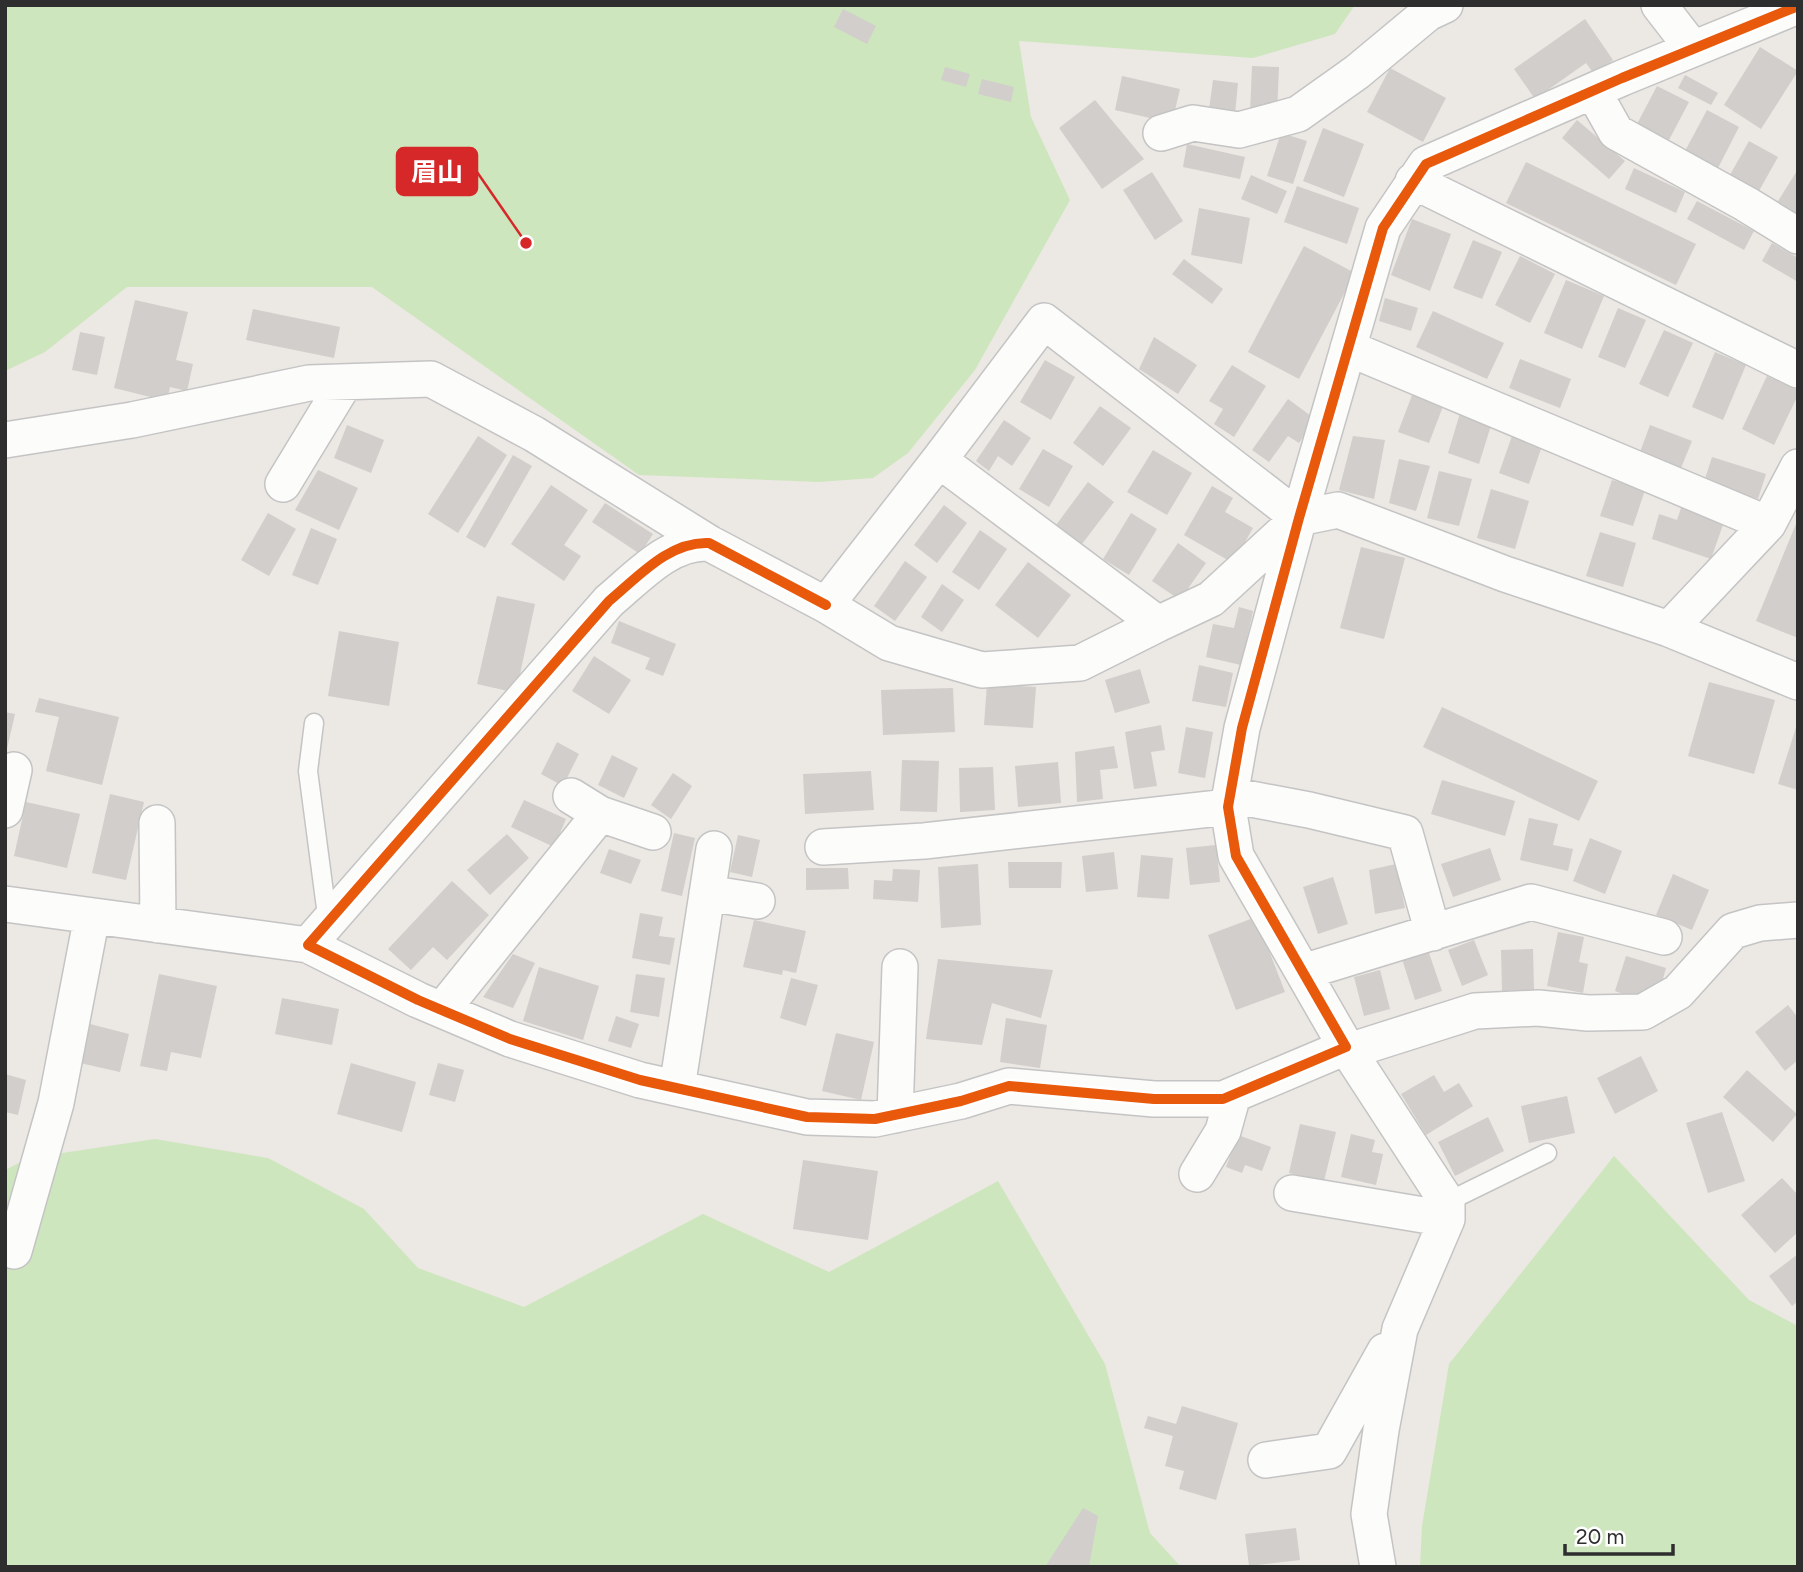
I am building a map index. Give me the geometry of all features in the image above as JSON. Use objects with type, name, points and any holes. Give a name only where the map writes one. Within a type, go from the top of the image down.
[{"type":"street","points":[[1161,133],[1193,123],[1239,130],[1297,114],[1357,72],[1428,13],[1445,5]]},
{"type":"street","points":[[1659,5],[1693,49]]},
{"type":"street","points":[[1447,1211],[1348,1049],[1236,856],[1229,801],[1242,728],[1348,348],[1383,228],[1426,164],[1693,49],[1788,18]]},
{"type":"street","points":[[1593,91],[1616,132],[1798,236]]},
{"type":"street","points":[[1413,181],[1798,370]]},
{"type":"street","points":[[826,605],[1044,321],[1300,518]]},
{"type":"street","points":[[1348,348],[1768,524]]},
{"type":"street","points":[[5,440],[132,421],[309,383],[431,379],[534,434],[709,543],[826,605],[889,643],[982,670],[1080,663],[1212,599],[1300,518],[1338,510],[1505,574],[1669,629],[1798,682]]},
{"type":"street","points":[[283,484],[345,382]]},
{"type":"street","points":[[939,460],[1158,624]]},
{"type":"street","points":[[1669,629],[1768,524],[1798,467]]},
{"type":"street","points":[[318,934],[609,601],[666,554],[695,543],[709,543]]},
{"type":"street","points":[[5,810],[14,770]]},
{"type":"street","points":[[823,847],[924,841],[1229,801],[1309,810],[1405,833],[1433,933]]},
{"type":"street","points":[[442,1010],[586,805],[653,832]]},
{"type":"street","points":[[157,823],[158,925]]},
{"type":"street","points":[[677,1088],[714,849]]},
{"type":"street","points":[[707,893],[757,901]]},
{"type":"street","points":[[1303,972],[1531,902],[1664,937]]},
{"type":"street","points":[[5,904],[158,925],[318,934],[442,1010],[510,1040],[640,1080],[807,1117],[875,1119],[961,1101],[1009,1086],[1154,1099],[1223,1099],[1348,1049],[1475,1011],[1538,1009],[1588,1013],[1643,1012],[1678,992],[1733,932],[1760,923],[1798,920]]},
{"type":"street","points":[[14,1251],[56,1104],[92,916]]},
{"type":"street","points":[[895,1115],[900,967]]},
{"type":"street","points":[[1198,1174],[1223,1131],[1233,1095]]},
{"type":"street","points":[[1292,1193],[1447,1211]]},
{"type":"street","points":[[1378,1567],[1369,1514],[1400,1329],[1447,1211]]},
{"type":"street","points":[[1266,1460],[1329,1451],[1410,1304]]},
{"type":"lane","points":[[314,723],[308,771],[318,934]]},
{"type":"lane","points":[[1447,1211],[1546,1153]]},
{"type":"green space","points":[[5,5],[1355,5],[1335,34],[1253,58],[1019,41],[1031,117],[1070,200],[975,370],[908,453],[873,478],[819,482],[639,475],[372,287],[127,287],[45,352],[5,371]]},
{"type":"green space","points":[[155,1139],[268,1158],[364,1209],[418,1268],[524,1307],[703,1214],[829,1272],[998,1181],[1105,1364],[1150,1533],[1181,1567],[5,1567],[5,1170],[29,1158]]},
{"type":"green space","points":[[1614,1156],[1749,1300],[1798,1326],[1798,1567],[1420,1567],[1422,1526],[1449,1364]]},
{"type":"building","points":[[843,9],[876,26],[867,44],[834,27]]},
{"type":"building","points":[[1585,19],[1613,60],[1594,74],[1586,63],[1535,99],[1514,69]]},
{"type":"building","points":[[1760,47],[1798,71],[1761,129],[1724,105]]},
{"type":"building","points":[[1252,66],[1279,67],[1277,113],[1250,112]]},
{"type":"building","points":[[945,67],[970,74],[966,87],[941,80]]},
{"type":"building","points":[[1390,68],[1446,98],[1423,142],[1367,112]]},
{"type":"building","points":[[1685,75],[1718,93],[1711,105],[1678,88]]},
{"type":"building","points":[[1122,76],[1180,89],[1172,123],[1115,110]]},
{"type":"building","points":[[982,79],[1014,87],[1011,102],[978,94]]},
{"type":"building","points":[[1213,80],[1238,83],[1235,114],[1209,110]]},
{"type":"building","points":[[1657,86],[1689,102],[1669,140],[1637,124]]},
{"type":"building","points":[[1095,100],[1144,159],[1102,189],[1059,128]]},
{"type":"building","points":[[1707,110],[1739,127],[1717,170],[1684,153]]},
{"type":"building","points":[[1577,120],[1625,161],[1609,179],[1562,138]]},
{"type":"building","points":[[1323,128],[1364,144],[1344,197],[1303,181]]},
{"type":"building","points":[[1281,133],[1307,141],[1293,184],[1267,176]]},
{"type":"building","points":[[1749,141],[1778,157],[1755,198],[1726,182]]},
{"type":"building","points":[[1187,144],[1245,157],[1240,179],[1183,167]]},
{"type":"building","points":[[1526,162],[1696,244],[1676,285],[1506,203]]},
{"type":"building","points":[[1634,168],[1685,192],[1676,213],[1625,189]]},
{"type":"building","points":[[1798,169],[1798,221],[1775,206]]},
{"type":"building","points":[[1152,172],[1183,221],[1155,240],[1123,190]]},
{"type":"building","points":[[1251,175],[1287,191],[1277,214],[1241,199]]},
{"type":"building","points":[[1297,186],[1359,208],[1347,244],[1284,222]]},
{"type":"building","points":[[1697,201],[1754,231],[1744,250],[1687,219]]},
{"type":"building","points":[[1199,208],[1250,218],[1242,264],[1191,255]]},
{"type":"building","points":[[1412,219],[1451,234],[1430,291],[1391,275]]},
{"type":"building","points":[[1473,240],[1502,252],[1482,299],[1453,288]]},
{"type":"building","points":[[1772,243],[1798,258],[1798,282],[1762,261]]},
{"type":"building","points":[[1304,246],[1355,273],[1299,379],[1248,352]]},
{"type":"building","points":[[1520,256],[1555,274],[1530,323],[1495,305]]},
{"type":"building","points":[[1184,259],[1223,289],[1212,304],[1172,274]]},
{"type":"building","points":[[1566,280],[1604,296],[1582,349],[1544,333]]},
{"type":"building","points":[[1385,298],[1418,308],[1411,331],[1379,321]]},
{"type":"building","points":[[135,300],[188,312],[176,360],[193,364],[187,391],[170,387],[167,401],[114,388]]},
{"type":"building","points":[[1618,308],[1646,320],[1625,368],[1598,357]]},
{"type":"building","points":[[253,309],[340,327],[334,358],[246,340]]},
{"type":"building","points":[[1433,311],[1504,343],[1487,379],[1416,347]]},
{"type":"building","points":[[1664,330],[1693,343],[1668,397],[1639,384]]},
{"type":"building","points":[[80,332],[105,337],[97,375],[72,370]]},
{"type":"building","points":[[1154,337],[1197,365],[1178,394],[1139,369]]},
{"type":"building","points":[[1715,352],[1746,365],[1723,420],[1692,407]]},
{"type":"building","points":[[1520,359],[1571,379],[1560,408],[1509,388]]},
{"type":"building","points":[[1045,360],[1075,377],[1051,420],[1020,402]]},
{"type":"building","points":[[1232,365],[1266,386],[1234,437],[1214,424],[1223,409],[1209,401]]},
{"type":"building","points":[[1767,376],[1798,390],[1774,445],[1742,429]]},
{"type":"building","points":[[1414,390],[1445,401],[1429,443],[1398,432]]},
{"type":"building","points":[[1288,399],[1315,419],[1299,443],[1288,436],[1269,462],[1252,450]]},
{"type":"building","points":[[1100,406],[1131,428],[1103,466],[1073,443]]},
{"type":"building","points":[[1461,410],[1493,419],[1479,464],[1448,453]]},
{"type":"building","points":[[1004,420],[1031,438],[1012,466],[998,456],[989,471],[976,461]]},
{"type":"building","points":[[347,425],[384,440],[371,473],[334,458]]},
{"type":"building","points":[[1650,425],[1692,441],[1681,468],[1640,452]]},
{"type":"building","points":[[1513,433],[1543,443],[1529,484],[1499,473]]},
{"type":"building","points":[[478,436],[507,455],[458,533],[428,514]]},
{"type":"building","points":[[1353,436],[1385,440],[1374,499],[1339,490]]},
{"type":"building","points":[[1043,449],[1073,466],[1049,507],[1019,489]]},
{"type":"building","points":[[1153,450],[1192,473],[1167,515],[1127,492]]},
{"type":"building","points":[[513,455],[532,466],[485,548],[466,537]]},
{"type":"building","points":[[1712,457],[1766,474],[1758,499],[1704,482]]},
{"type":"building","points":[[1399,459],[1430,466],[1416,511],[1389,503]]},
{"type":"building","points":[[318,470],[358,488],[339,530],[295,510]]},
{"type":"building","points":[[1439,471],[1472,479],[1459,526],[1427,518]]},
{"type":"building","points":[[1612,480],[1645,490],[1633,526],[1600,516]]},
{"type":"building","points":[[1088,482],[1114,502],[1082,544],[1056,525]]},
{"type":"building","points":[[551,485],[588,510],[564,545],[581,556],[564,581],[511,544]]},
{"type":"building","points":[[1212,486],[1233,498],[1225,512],[1253,528],[1233,563],[1184,535]]},
{"type":"building","points":[[1491,489],[1529,501],[1515,549],[1477,538]]},
{"type":"building","points":[[605,503],[653,534],[640,554],[592,522]]},
{"type":"building","points":[[944,505],[967,523],[937,563],[914,545]]},
{"type":"building","points":[[1682,505],[1725,519],[1711,559],[1652,539],[1659,514],[1677,520]]},
{"type":"building","points":[[268,513],[296,529],[269,576],[241,560]]},
{"type":"building","points":[[1131,513],[1157,529],[1129,575],[1103,559]]},
{"type":"building","points":[[1798,519],[1798,638],[1756,621]]},
{"type":"building","points":[[311,528],[337,539],[318,585],[292,575]]},
{"type":"building","points":[[980,530],[1007,549],[979,590],[952,572]]},
{"type":"building","points":[[1600,532],[1636,543],[1623,587],[1586,576]]},
{"type":"building","points":[[1178,543],[1206,563],[1180,600],[1152,581]]},
{"type":"building","points":[[1361,547],[1405,558],[1384,639],[1340,628]]},
{"type":"building","points":[[905,561],[927,577],[895,621],[874,606]]},
{"type":"building","points":[[1028,562],[1071,595],[1038,638],[995,605]]},
{"type":"building","points":[[942,584],[964,600],[942,632],[921,617]]},
{"type":"building","points":[[497,596],[535,604],[516,693],[477,684]]},
{"type":"building","points":[[1239,607],[1253,611],[1241,665],[1206,657],[1213,624],[1234,628]]},
{"type":"building","points":[[619,621],[676,644],[663,676],[645,669],[650,658],[611,643]]},
{"type":"building","points":[[339,631],[399,642],[389,706],[328,696]]},
{"type":"building","points":[[594,656],[631,680],[609,714],[572,691]]},
{"type":"building","points":[[1199,665],[1233,673],[1226,707],[1192,701]]},
{"type":"building","points":[[1140,669],[1150,703],[1115,713],[1105,680]]},
{"type":"building","points":[[1709,682],[1775,700],[1754,774],[1688,756]]},
{"type":"building","points":[[987,684],[1036,687],[1033,728],[984,725]]},
{"type":"building","points":[[953,688],[955,732],[883,735],[881,690]]},
{"type":"building","points":[[39,698],[119,717],[102,785],[46,771],[59,717],[35,712]]},
{"type":"building","points":[[1442,707],[1598,781],[1579,821],[1423,747]]},
{"type":"building","points":[[5,712],[15,714],[7,749],[5,749]]},
{"type":"building","points":[[1798,721],[1798,790],[1778,784]]},
{"type":"building","points":[[1161,725],[1165,750],[1151,752],[1157,786],[1134,789],[1125,732]]},
{"type":"building","points":[[1186,727],[1213,732],[1205,778],[1178,773]]},
{"type":"building","points":[[557,742],[579,754],[563,786],[541,774]]},
{"type":"building","points":[[1114,746],[1118,768],[1100,770],[1103,799],[1077,802],[1075,752]]},
{"type":"building","points":[[612,755],[638,768],[624,798],[598,785]]},
{"type":"building","points":[[902,760],[939,761],[937,812],[900,811]]},
{"type":"building","points":[[1058,762],[1061,803],[1018,807],[1015,766]]},
{"type":"building","points":[[993,767],[995,810],[960,812],[959,768]]},
{"type":"building","points":[[871,771],[874,810],[805,814],[803,774]]},
{"type":"building","points":[[673,773],[692,786],[671,819],[651,805]]},
{"type":"building","points":[[1442,780],[1515,801],[1505,836],[1431,814]]},
{"type":"building","points":[[110,794],[144,802],[126,880],[92,873]]},
{"type":"building","points":[[524,800],[566,819],[554,847],[511,827]]},
{"type":"building","points":[[26,802],[80,814],[67,868],[14,856]]},
{"type":"building","points":[[1529,818],[1558,824],[1553,845],[1573,849],[1568,871],[1520,860]]},
{"type":"building","points":[[674,833],[695,838],[682,896],[661,891]]},
{"type":"building","points":[[507,834],[529,858],[490,895],[467,870]]},
{"type":"building","points":[[738,835],[760,840],[752,877],[730,872]]},
{"type":"building","points":[[1590,838],[1622,851],[1605,894],[1573,881]]},
{"type":"building","points":[[1216,845],[1220,882],[1190,885],[1186,848]]},
{"type":"building","points":[[1490,848],[1501,880],[1453,897],[1441,864]]},
{"type":"building","points":[[609,849],[641,860],[631,884],[600,873]]},
{"type":"building","points":[[1114,852],[1118,889],[1086,892],[1082,856]]},
{"type":"building","points":[[1141,855],[1173,858],[1169,899],[1137,897]]},
{"type":"building","points":[[1008,862],[1062,862],[1061,888],[1009,888]]},
{"type":"building","points":[[978,864],[981,925],[941,928],[938,867]]},
{"type":"building","points":[[1396,864],[1405,908],[1375,914],[1369,870]]},
{"type":"building","points":[[806,868],[848,868],[849,889],[806,890]]},
{"type":"building","points":[[893,869],[920,870],[918,902],[873,899],[874,880],[892,881]]},
{"type":"building","points":[[1673,874],[1709,890],[1692,930],[1656,915]]},
{"type":"building","points":[[1333,877],[1348,924],[1318,934],[1303,887]]},
{"type":"building","points":[[452,881],[489,915],[447,960],[433,947],[411,970],[388,949]]},
{"type":"building","points":[[640,913],[663,917],[659,936],[675,938],[670,965],[632,958]]},
{"type":"building","points":[[1256,917],[1285,992],[1236,1010],[1208,935]]},
{"type":"building","points":[[754,920],[806,931],[796,973],[783,970],[782,975],[743,967]]},
{"type":"building","points":[[1558,932],[1584,937],[1579,962],[1588,964],[1583,993],[1547,986]]},
{"type":"building","points":[[1474,940],[1488,975],[1462,986],[1448,950]]},
{"type":"building","points":[[1533,949],[1534,990],[1502,991],[1501,950]]},
{"type":"building","points":[[1428,950],[1442,991],[1415,1000],[1402,959]]},
{"type":"building","points":[[513,954],[535,963],[513,1008],[483,997]]},
{"type":"building","points":[[1626,956],[1666,968],[1661,986],[1633,998],[1615,991]]},
{"type":"building","points":[[938,959],[1053,970],[1041,1018],[992,1003],[982,1045],[926,1039]]},
{"type":"building","points":[[539,967],[599,986],[583,1040],[523,1021]]},
{"type":"building","points":[[1380,970],[1390,1009],[1364,1016],[1354,977]]},
{"type":"building","points":[[159,974],[217,986],[201,1058],[171,1052],[167,1071],[140,1066]]},
{"type":"building","points":[[636,974],[665,978],[659,1017],[630,1012]]},
{"type":"building","points":[[791,978],[818,985],[806,1026],[780,1018]]},
{"type":"building","points":[[282,998],[339,1009],[332,1045],[275,1034]]},
{"type":"building","points":[[1788,1005],[1798,1018],[1798,1060],[1785,1071],[1755,1032]]},
{"type":"building","points":[[616,1016],[639,1024],[631,1048],[608,1041]]},
{"type":"building","points":[[1006,1018],[1047,1025],[1040,1068],[1000,1062]]},
{"type":"building","points":[[90,1024],[129,1034],[120,1072],[80,1063]]},
{"type":"building","points":[[836,1033],[874,1042],[861,1100],[822,1091]]},
{"type":"building","points":[[1641,1056],[1658,1091],[1615,1114],[1597,1078]]},
{"type":"building","points":[[351,1063],[416,1082],[402,1132],[337,1114]]},
{"type":"building","points":[[438,1063],[464,1070],[455,1102],[429,1095]]},
{"type":"building","points":[[1747,1070],[1797,1114],[1773,1142],[1723,1097]]},
{"type":"building","points":[[5,1074],[26,1080],[18,1115],[5,1112]]},
{"type":"building","points":[[1434,1075],[1444,1092],[1459,1083],[1473,1106],[1426,1135],[1401,1094]]},
{"type":"building","points":[[1567,1096],[1575,1133],[1529,1143],[1521,1106]]},
{"type":"building","points":[[1722,1112],[1745,1181],[1708,1193],[1686,1123]]},
{"type":"building","points":[[1488,1117],[1504,1151],[1455,1176],[1438,1142]]},
{"type":"building","points":[[1300,1124],[1336,1132],[1324,1181],[1289,1173]]},
{"type":"building","points":[[1351,1134],[1375,1140],[1372,1152],[1383,1154],[1376,1185],[1341,1177]]},
{"type":"building","points":[[1238,1135],[1271,1147],[1262,1171],[1245,1165],[1242,1173],[1226,1167]]},
{"type":"building","points":[[803,1160],[878,1171],[868,1240],[793,1229]]},
{"type":"building","points":[[1782,1178],[1798,1195],[1798,1232],[1775,1253],[1741,1215]]},
{"type":"building","points":[[1798,1254],[1798,1301],[1792,1306],[1769,1276]]},
{"type":"building","points":[[1182,1406],[1238,1423],[1216,1500],[1179,1489],[1184,1471],[1165,1466],[1173,1436],[1144,1428],[1148,1416],[1176,1424]]},
{"type":"building","points":[[1083,1508],[1098,1516],[1089,1567],[1045,1567]]},
{"type":"building","points":[[1296,1528],[1300,1560],[1249,1566],[1245,1534]]},
{"type":"cycle path","points":[[826,605],[709,543],[694,544],[667,554],[609,601],[308,945],[418,1000],[510,1039],[640,1080],[807,1117],[875,1119],[961,1101],[1009,1086],[1154,1099],[1223,1099],[1346,1047],[1236,856],[1228,807],[1242,728],[1299,518],[1383,228],[1426,164],[1622,78],[1798,6]]},
{"type":"place","name":"眉山","points":[[526,243]]}]
